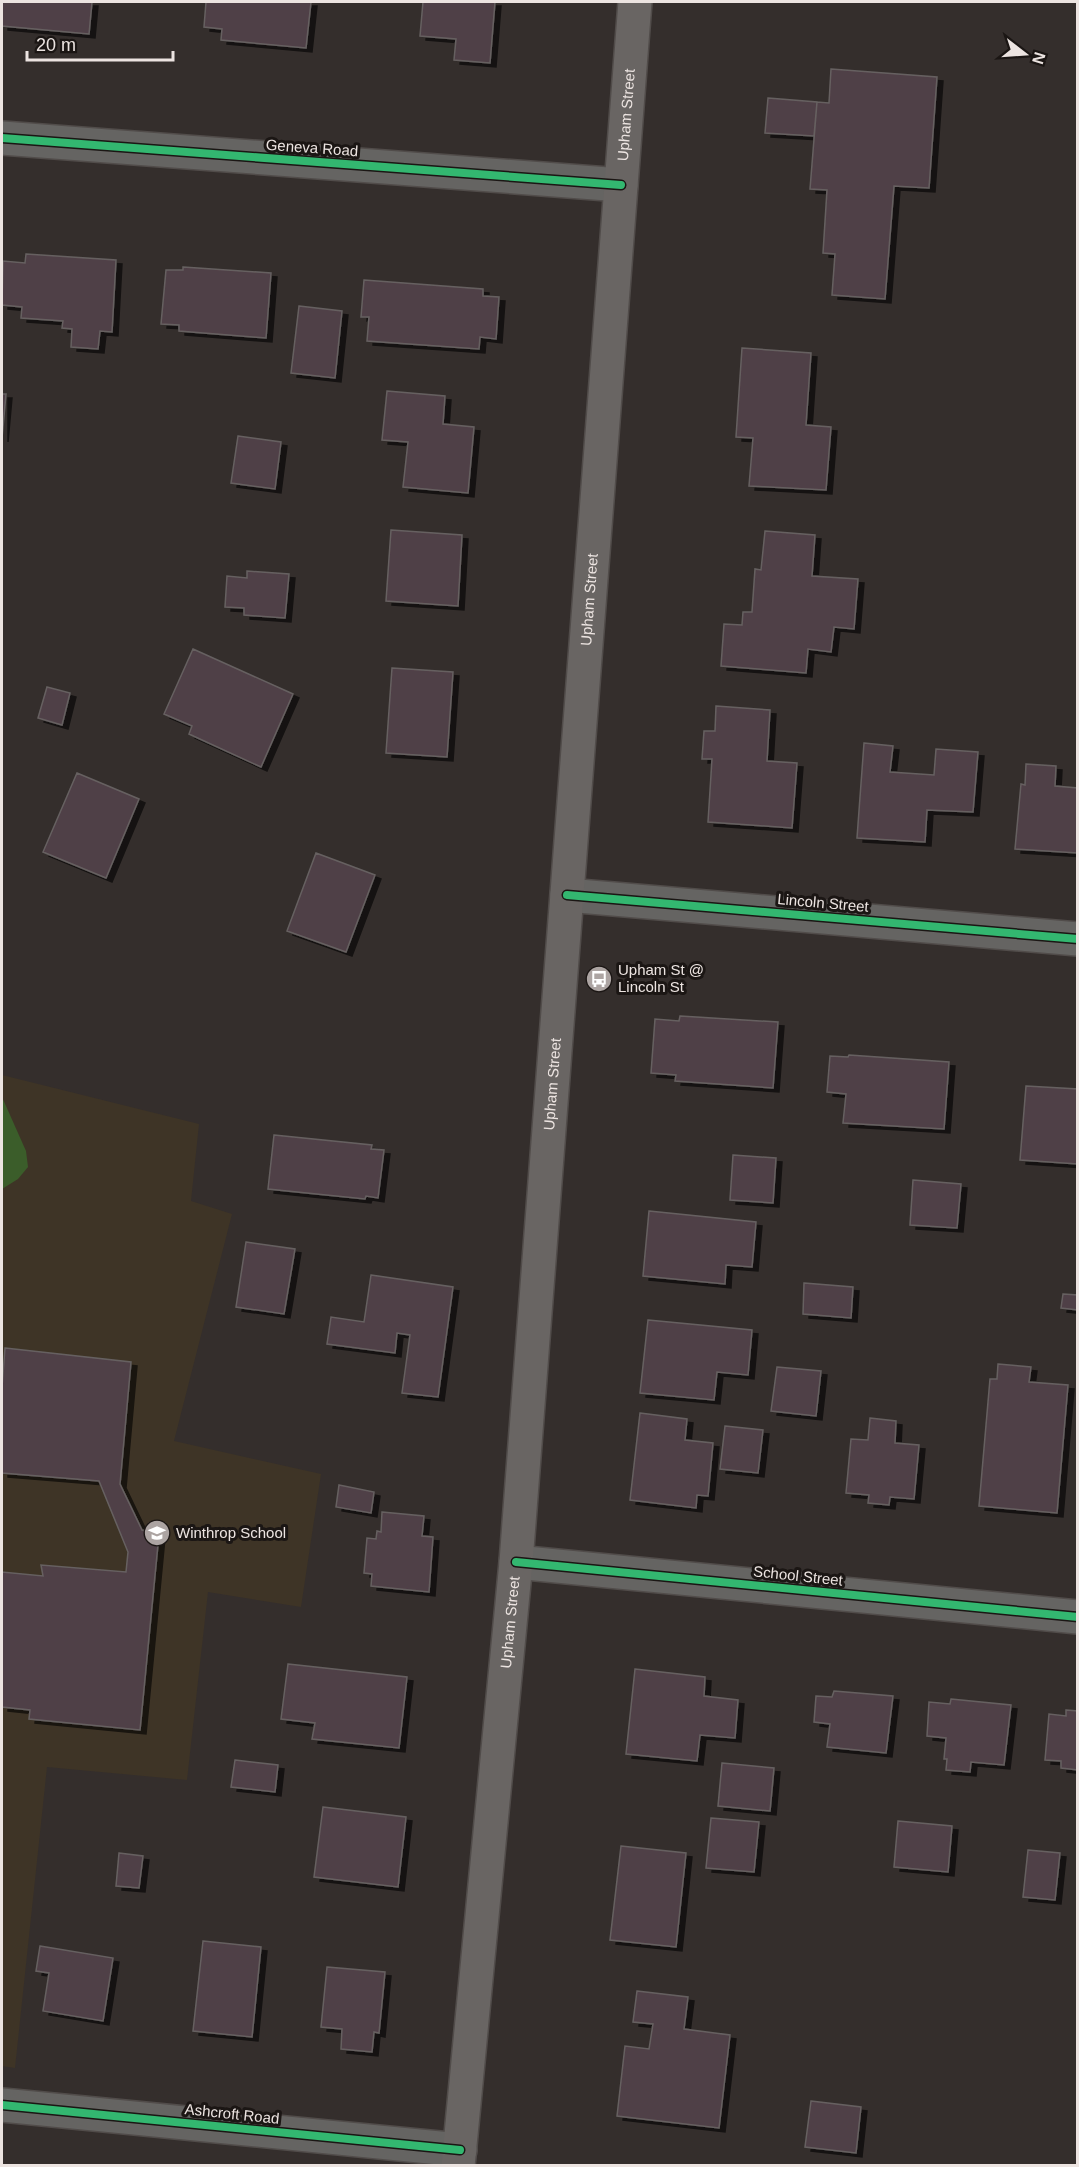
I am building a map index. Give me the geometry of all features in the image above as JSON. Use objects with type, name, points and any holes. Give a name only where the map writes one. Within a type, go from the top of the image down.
[{"type":"main road","name":"Upham Street","points":[[459,2158],[516,1562],[635,2]]},
{"type":"street","name":"Geneva Road","points":[[2,138],[621,185]]},
{"type":"street","name":"Lincoln Street","points":[[567,895],[1077,939]]},
{"type":"street","name":"School Street","points":[[516,1562],[1077,1617]]},
{"type":"street","name":"Ashcroft Road","points":[[2,2105],[459,2158]]},
{"type":"shaded area","name":"Winthrop School","points":[[2,1075],[199,1124],[191,1201],[232,1214],[174,1441],[321,1474],[301,1607],[208,1592],[187,1780],[47,1767],[15,2068],[2,2066]]},
{"type":"green space","points":[[2,1097],[26,1151],[28,1167],[18,1179],[2,1189]]},
{"type":"building","points":[[2,2],[92,2],[89,34],[2,26]]},
{"type":"building","points":[[206,2],[311,2],[306,48],[221,40],[222,29],[204,27]]},
{"type":"building","points":[[423,2],[495,2],[490,63],[454,60],[456,39],[420,36]]},
{"type":"building","points":[[831,69],[937,77],[929,188],[894,186],[885,299],[832,295],[835,254],[823,253],[827,190],[810,189],[817,102],[829,103]]},
{"type":"building","points":[[768,98],[817,102],[814,136],[765,133]]},
{"type":"building","points":[[26,254],[116,260],[112,332],[100,331],[98,349],[71,347],[72,329],[62,328],[63,321],[21,318],[22,307],[2,305],[3,261],[25,263]]},
{"type":"building","points":[[183,267],[271,273],[266,338],[179,331],[179,325],[161,324],[166,270],[183,270]]},
{"type":"building","points":[[364,280],[483,289],[483,296],[499,297],[496,339],[480,337],[479,349],[367,341],[369,317],[361,317]]},
{"type":"building","points":[[299,306],[342,311],[335,378],[291,373]]},
{"type":"building","points":[[742,348],[811,353],[806,425],[831,427],[826,490],[749,486],[753,438],[736,437]]},
{"type":"building","points":[[387,391],[445,396],[443,424],[474,427],[468,493],[403,487],[408,442],[382,440]]},
{"type":"building","points":[[2,394],[6,394],[2,438]]},
{"type":"building","points":[[238,436],[281,442],[275,489],[231,483]]},
{"type":"building","points":[[391,530],[462,535],[458,606],[386,601]]},
{"type":"building","points":[[765,531],[815,535],[812,576],[858,579],[854,629],[834,627],[831,652],[808,649],[806,673],[721,666],[724,624],[742,625],[743,612],[752,612],[755,569],[761,570]]},
{"type":"building","points":[[247,571],[289,574],[285,618],[244,615],[244,608],[225,607],[227,576],[247,578]]},
{"type":"building","points":[[193,649],[293,694],[261,767],[189,734],[192,726],[164,714]]},
{"type":"building","points":[[392,668],[453,672],[447,757],[386,753]]},
{"type":"building","points":[[47,687],[70,693],[62,725],[38,718]]},
{"type":"building","points":[[716,706],[770,710],[767,761],[797,763],[792,828],[708,822],[712,759],[702,759],[704,731],[715,731]]},
{"type":"building","points":[[864,743],[893,746],[890,772],[934,775],[936,749],[978,752],[973,812],[927,810],[925,842],[857,838]]},
{"type":"building","points":[[1026,764],[1056,766],[1055,786],[1078,788],[1078,853],[1015,849],[1021,784],[1025,785]]},
{"type":"building","points":[[77,773],[139,799],[106,878],[43,852]]},
{"type":"building","points":[[316,853],[375,875],[346,952],[287,931]]},
{"type":"building","points":[[680,1016],[778,1022],[773,1088],[675,1081],[676,1075],[651,1073],[655,1019],[679,1021]]},
{"type":"building","points":[[849,1055],[949,1062],[944,1129],[843,1123],[846,1094],[827,1092],[830,1056],[848,1057]]},
{"type":"building","points":[[1026,1086],[1078,1089],[1078,1164],[1020,1160]]},
{"type":"building","points":[[274,1135],[372,1145],[371,1149],[384,1150],[378,1198],[366,1196],[365,1199],[268,1189]]},
{"type":"building","points":[[733,1155],[776,1158],[773,1203],[730,1200]]},
{"type":"building","points":[[913,1180],[961,1184],[957,1228],[910,1225]]},
{"type":"building","points":[[649,1211],[756,1222],[752,1267],[726,1265],[725,1284],[643,1276]]},
{"type":"building","points":[[246,1242],[295,1249],[284,1314],[236,1307]]},
{"type":"building","points":[[371,1275],[453,1287],[438,1397],[402,1393],[410,1335],[397,1333],[395,1353],[327,1344],[331,1317],[364,1322]]},
{"type":"building","points":[[804,1283],[853,1287],[851,1318],[803,1314]]},
{"type":"building","points":[[1063,1294],[1078,1295],[1078,1310],[1061,1308]]},
{"type":"building","points":[[648,1320],[752,1330],[748,1375],[717,1372],[714,1400],[640,1393]]},
{"type":"building","points":[[5,1348],[131,1362],[120,1484],[142,1530],[159,1534],[140,1730],[29,1719],[30,1710],[2,1707],[2,1572],[43,1576],[41,1565],[126,1572],[128,1552],[99,1481],[2,1473],[2,1387]]},
{"type":"building","points":[[998,1364],[1031,1367],[1029,1382],[1068,1385],[1057,1513],[979,1506],[990,1379],[997,1379]]},
{"type":"building","points":[[777,1367],[821,1371],[816,1416],[771,1411]]},
{"type":"building","points":[[640,1413],[687,1419],[685,1440],[713,1443],[708,1496],[697,1495],[696,1508],[630,1500]]},
{"type":"building","points":[[870,1418],[896,1421],[895,1443],[919,1445],[914,1499],[890,1497],[889,1505],[868,1503],[869,1495],[846,1493],[851,1439],[868,1440]]},
{"type":"building","points":[[725,1426],[763,1430],[758,1473],[720,1469]]},
{"type":"building","points":[[339,1485],[374,1492],[371,1513],[336,1507]]},
{"type":"building","points":[[382,1512],[424,1516],[422,1536],[433,1537],[429,1592],[371,1586],[372,1574],[364,1573],[367,1538],[376,1539],[377,1531],[381,1532]]},
{"type":"building","points":[[288,1664],[407,1677],[399,1748],[312,1739],[315,1723],[281,1719]]},
{"type":"building","points":[[635,1669],[705,1677],[704,1696],[738,1700],[735,1738],[700,1735],[697,1761],[626,1754]]},
{"type":"building","points":[[834,1691],[893,1696],[886,1753],[827,1747],[830,1724],[814,1722],[816,1696],[832,1697]]},
{"type":"building","points":[[951,1699],[1011,1705],[1004,1765],[971,1762],[970,1772],[946,1770],[947,1759],[944,1759],[946,1738],[927,1736],[929,1702],[950,1704]]},
{"type":"building","points":[[1066,1710],[1078,1711],[1078,1770],[1061,1768],[1061,1761],[1045,1760],[1049,1714],[1066,1716]]},
{"type":"building","points":[[235,1760],[278,1765],[275,1792],[231,1787]]},
{"type":"building","points":[[722,1763],[774,1768],[770,1811],[718,1806]]},
{"type":"building","points":[[323,1807],[406,1817],[398,1887],[314,1877]]},
{"type":"building","points":[[711,1818],[759,1822],[754,1872],[706,1868]]},
{"type":"building","points":[[898,1821],[952,1826],[948,1872],[894,1867]]},
{"type":"building","points":[[621,1846],[686,1853],[676,1947],[610,1940]]},
{"type":"building","points":[[1028,1850],[1060,1853],[1055,1900],[1023,1897]]},
{"type":"building","points":[[119,1853],[143,1856],[139,1888],[116,1886]]},
{"type":"building","points":[[203,1941],[261,1947],[252,2037],[193,2031]]},
{"type":"building","points":[[40,1946],[113,1958],[103,2021],[43,2011],[49,1973],[36,1971]]},
{"type":"building","points":[[327,1967],[385,1972],[379,2033],[374,2032],[372,2052],[341,2049],[342,2029],[321,2027]]},
{"type":"building","points":[[637,1991],[688,1997],[684,2029],[730,2035],[719,2128],[617,2116],[625,2046],[649,2049],[653,2024],[633,2022]]},
{"type":"building","points":[[811,2101],[861,2107],[856,2153],[805,2147]]},
{"type":"cycle path","points":[[2,138],[621,185]]},
{"type":"cycle path","points":[[567,895],[1078,939]]},
{"type":"cycle path","points":[[516,1562],[1078,1617]]},
{"type":"cycle path","points":[[2,2105],[460,2150]]},
{"type":"place","name":"Upham St @ Lincoln St","points":[[599,979]]},
{"type":"place","name":"Winthrop School","points":[[157,1533]]}]
